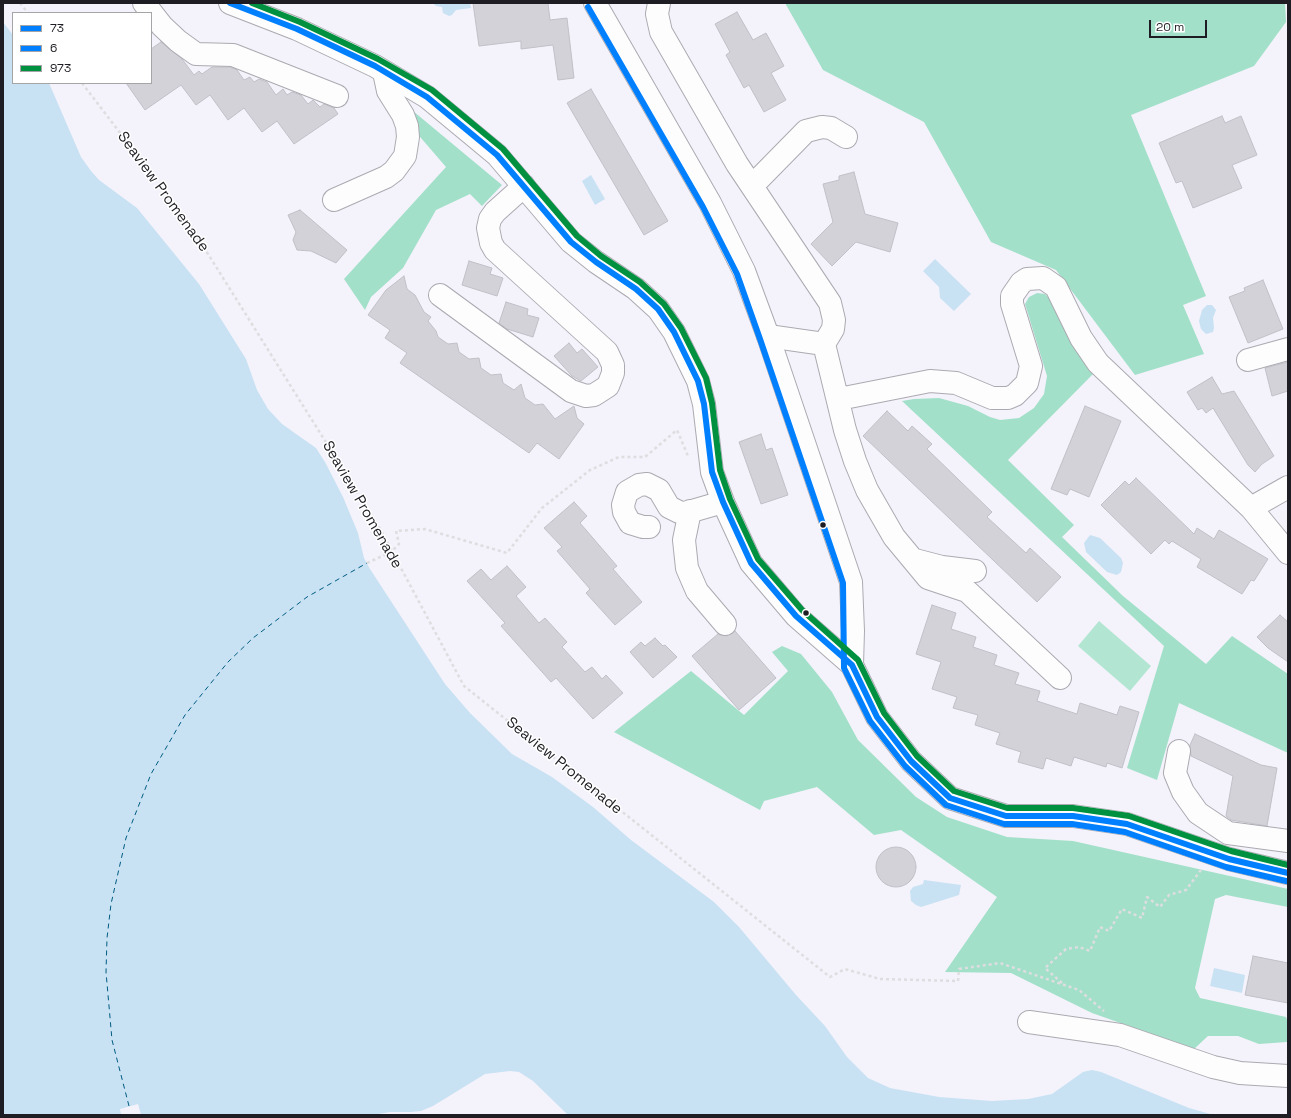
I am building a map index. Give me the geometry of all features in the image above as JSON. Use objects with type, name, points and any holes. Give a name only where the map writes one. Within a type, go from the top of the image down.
[{"type":"main road","points":[[144,3],[151,12]]},
{"type":"main road","points":[[230,3],[298,29],[375,66],[427,97],[497,155],[570,242],[596,262],[636,289],[667,320],[694,372],[701,390],[712,472],[723,502],[751,563],[796,616],[852,665],[877,717],[911,761],[950,798],[1006,816],[1073,816],[1128,824],[1215,854],[1288,874]]},
{"type":"main road","points":[[595,3],[713,209],[744,271],[768,336],[851,582],[854,631],[852,665]]},
{"type":"main road","points":[[659,3],[657,14],[661,32],[737,164],[830,303],[834,320],[833,329],[824,344],[849,442],[867,490],[887,525],[910,558],[928,578],[967,591],[1060,678]]},
{"type":"main road","points":[[152,13],[162,26],[178,41],[196,54],[233,55],[337,96]]},
{"type":"main road","points":[[334,200],[386,177],[394,171],[405,156],[408,137],[407,126],[403,115],[388,91],[384,72]]},
{"type":"main road","points":[[752,186],[806,131],[822,127],[831,128],[846,137]]},
{"type":"main road","points":[[440,295],[578,395],[590,396],[602,391],[608,386],[611,380],[613,365],[607,352],[495,250],[491,244],[488,228],[490,219],[495,212],[524,186]]},
{"type":"main road","points":[[838,399],[930,381],[956,383],[992,398],[1004,398],[1015,395],[1027,383],[1031,366],[1012,304],[1012,296],[1021,283],[1028,278],[1043,278],[1056,287],[1081,338],[1098,363],[1251,508],[1288,553]]},
{"type":"main road","points":[[768,336],[824,344]]},
{"type":"main road","points":[[1248,360],[1288,349]]},
{"type":"main road","points":[[649,527],[643,527],[630,523],[624,512],[623,505],[627,492],[639,485],[647,484],[659,490],[669,507],[685,513],[723,502]]},
{"type":"main road","points":[[1251,508],[1288,487]]},
{"type":"main road","points":[[690,511],[684,540],[687,568],[697,591],[725,624]]},
{"type":"main road","points":[[910,558],[942,567],[975,570]]},
{"type":"main road","points":[[1179,751],[1175,773],[1183,792],[1198,813],[1228,833],[1288,841]]},
{"type":"main road","points":[[1029,1022],[1120,1035],[1213,1067],[1240,1073],[1288,1076]]},
{"type":"path","points":[[20,3],[27,12]]},
{"type":"path","name":"Seaview Promenade","points":[[83,84],[188,222],[379,527],[391,552],[464,686],[830,977],[844,969],[880,979],[958,981],[959,969],[1000,963],[1079,990],[1104,1010],[1112,1029],[1120,1035]]},
{"type":"path","points":[[367,564],[391,552],[399,544],[396,531],[425,529],[507,552],[542,508],[590,470],[619,457],[645,457],[677,430],[691,463]]},
{"type":"path","points":[[1063,985],[1045,968],[1066,949],[1079,948],[1090,951],[1100,927],[1109,931],[1122,909],[1142,918],[1147,897],[1160,907],[1169,895],[1186,890],[1215,854]]},
{"type":"green space","points":[[785,3],[1285,3],[1286,22],[1254,66],[1131,115],[1206,296],[1183,305],[1204,354],[1135,375],[1056,270],[991,242],[924,122],[823,70]]},
{"type":"green space","points":[[395,96],[502,185],[482,206],[470,194],[436,210],[403,268],[371,297],[365,310],[344,279],[446,167],[415,131]]},
{"type":"green space","points":[[1037,293],[1045,294],[1051,300],[1072,342],[1096,371],[1008,460],[1074,525],[1062,537],[1123,596],[1206,664],[1232,636],[1288,674],[1288,753],[1179,703],[1157,780],[1127,768],[1164,646],[902,401],[939,398],[968,406],[990,417],[1000,420],[1019,418],[1034,408],[1044,394],[1047,376],[1025,304],[1029,297]]},
{"type":"green space","points":[[1099,621],[1151,666],[1130,691],[1078,646]]},
{"type":"green space","points":[[782,646],[801,654],[832,692],[858,740],[916,797],[947,817],[1007,837],[1073,841],[1288,889],[1288,907],[1226,895],[1215,899],[1195,988],[1200,998],[1286,1017],[1288,1022],[1287,1042],[1259,1044],[1238,1036],[1208,1036],[1194,1049],[1092,1013],[1011,973],[945,972],[997,897],[901,830],[874,835],[817,787],[764,801],[760,810],[614,732],[691,671],[744,715],[788,671],[772,652]]},
{"type":"water","points":[[433,3],[470,3],[471,8],[456,10],[449,16],[443,13],[442,7],[436,6]]},
{"type":"water","points":[[3,22],[12,34],[12,84],[49,84],[81,157],[91,171],[99,180],[137,208],[199,284],[246,359],[257,390],[268,409],[282,424],[316,448],[325,462],[343,497],[358,533],[364,558],[445,684],[470,713],[512,754],[552,777],[593,807],[631,840],[714,902],[739,927],[796,995],[825,1026],[847,1057],[868,1078],[890,1088],[939,1097],[992,1101],[1028,1099],[1052,1094],[1083,1072],[1092,1070],[1101,1072],[1189,1108],[1214,1115],[568,1115],[533,1081],[519,1072],[510,1071],[485,1074],[433,1106],[421,1111],[411,1112],[390,1112],[373,1115],[3,1115]]},
{"type":"water","points":[[591,175],[605,199],[595,205],[582,181]]},
{"type":"water","points":[[935,259],[971,294],[954,311],[940,298],[939,287],[923,271]]},
{"type":"water","points":[[1207,305],[1212,305],[1216,310],[1213,318],[1213,332],[1206,334],[1201,329],[1199,321],[1202,310]]},
{"type":"water","points":[[1090,535],[1100,538],[1121,558],[1123,563],[1121,572],[1117,575],[1107,572],[1086,552],[1084,543]]},
{"type":"water","points":[[924,880],[961,885],[959,895],[921,907],[916,905],[911,901],[910,891],[913,887],[923,884]]},
{"type":"water","points":[[1214,968],[1245,975],[1242,993],[1210,986]]},
{"type":"pier","points":[[138,1104],[141,1115],[121,1115],[120,1109]]},
{"type":"building","points":[[473,3],[548,3],[550,20],[567,18],[574,78],[558,80],[553,45],[521,49],[521,41],[479,46]]},
{"type":"building","points":[[737,12],[753,40],[766,33],[784,66],[771,73],[786,100],[764,112],[749,85],[744,88],[726,55],[730,52],[715,24]]},
{"type":"building","points":[[161,42],[182,59],[194,75],[199,71],[202,74],[212,67],[230,67],[237,70],[244,80],[250,77],[254,82],[259,79],[267,82],[276,95],[283,89],[287,95],[292,92],[301,95],[308,104],[313,100],[320,107],[324,104],[334,108],[338,114],[294,144],[277,121],[262,132],[244,108],[228,120],[210,95],[196,105],[181,85],[145,110],[127,84],[152,84],[152,48]]},
{"type":"building","points":[[591,89],[668,221],[644,235],[567,103]]},
{"type":"building","points":[[1222,116],[1225,123],[1241,116],[1257,155],[1232,165],[1242,188],[1193,208],[1182,181],[1176,183],[1159,143]]},
{"type":"building","points":[[854,172],[865,214],[898,223],[890,252],[856,242],[832,266],[811,244],[833,222],[823,184],[839,180],[839,176]]},
{"type":"building","points":[[300,210],[347,250],[336,263],[311,251],[297,250],[293,240],[296,232],[288,215]]},
{"type":"building","points":[[469,261],[492,268],[490,274],[503,278],[497,296],[462,285]]},
{"type":"building","points":[[404,276],[407,289],[415,295],[424,312],[431,317],[428,321],[436,331],[438,337],[448,344],[457,343],[459,352],[469,359],[479,358],[481,368],[491,375],[501,374],[503,383],[514,390],[521,384],[525,398],[535,405],[543,404],[555,419],[574,406],[577,418],[584,424],[559,459],[537,443],[529,453],[400,363],[407,353],[385,338],[390,330],[368,315],[386,290]]},
{"type":"building","points":[[1263,280],[1283,329],[1248,343],[1229,297],[1245,291],[1244,288]]},
{"type":"building","points":[[506,302],[528,309],[527,315],[539,318],[533,337],[507,329],[499,323]]},
{"type":"building","points":[[569,343],[577,353],[582,349],[598,367],[581,381],[572,376],[554,356]]},
{"type":"building","points":[[1288,362],[1288,391],[1272,396],[1265,368]]},
{"type":"building","points":[[1212,377],[1222,394],[1234,391],[1274,456],[1262,464],[1255,472],[1248,465],[1213,408],[1206,413],[1202,408],[1198,410],[1187,392]]},
{"type":"building","points":[[1085,406],[1121,421],[1089,497],[1070,489],[1067,495],[1051,489]]},
{"type":"building","points":[[887,411],[908,431],[912,426],[932,444],[927,449],[992,512],[987,517],[1026,553],[1030,548],[1061,577],[1037,602],[863,436]]},
{"type":"building","points":[[761,434],[766,450],[772,448],[788,495],[761,504],[739,442]]},
{"type":"building","points":[[1136,478],[1194,534],[1197,528],[1214,539],[1219,530],[1268,559],[1254,581],[1251,580],[1242,594],[1197,567],[1201,559],[1172,541],[1169,544],[1165,540],[1151,554],[1101,505],[1125,481],[1129,485]]},
{"type":"building","points":[[574,502],[587,516],[580,523],[617,566],[613,569],[642,602],[615,625],[586,593],[590,589],[557,551],[562,547],[544,528]]},
{"type":"building","points":[[507,566],[526,587],[516,596],[539,623],[545,618],[567,642],[562,647],[585,672],[592,667],[602,679],[606,675],[623,693],[593,719],[556,678],[551,682],[501,626],[505,623],[467,581],[481,569],[491,580]]},
{"type":"building","points":[[932,605],[956,613],[951,629],[976,637],[973,647],[997,655],[994,665],[1019,673],[1015,684],[1040,691],[1037,701],[1077,714],[1080,703],[1117,715],[1120,706],[1139,712],[1122,768],[1107,763],[1106,767],[1074,757],[1071,766],[1046,758],[1043,769],[1018,762],[1021,752],[996,744],[1000,733],[975,725],[978,715],[953,708],[957,697],[932,689],[941,662],[916,654]]},
{"type":"building","points":[[1280,615],[1288,622],[1288,662],[1268,648],[1257,637]]},
{"type":"building","points":[[735,631],[776,678],[739,710],[692,656],[718,634],[727,636]]},
{"type":"building","points":[[655,638],[663,646],[665,645],[677,657],[653,678],[630,652],[641,642],[645,646]]},
{"type":"building","points":[[1195,734],[1261,765],[1277,768],[1267,826],[1231,820],[1226,816],[1233,776],[1191,756],[1190,745]]},
{"type":"building","points":[[900,847],[907,850],[913,856],[916,867],[915,875],[907,884],[900,887],[892,887],[885,884],[877,875],[876,863],[879,856],[888,848]]},
{"type":"building","points":[[1253,956],[1288,963],[1288,1003],[1245,995]]},
{"type":"ferry route","points":[[129,1106],[112,1040],[106,972],[107,938],[111,904],[126,838],[151,774],[185,715],[228,662],[253,638],[307,597],[367,563]]},
{"type":"transit line","name":"73","points":[[230,3],[297,29],[375,66],[427,97],[497,155],[571,242],[596,262],[636,289],[658,309],[674,332],[698,381],[704,404],[712,472],[723,502],[751,563],[796,616],[852,665],[877,717],[911,761],[950,798],[1006,816],[1073,816],[1127,824],[1229,859],[1288,873]]},
{"type":"transit line","name":"973","points":[[252,3],[300,22],[378,59],[432,90],[503,149],[577,236],[601,256],[640,282],[664,304],[681,328],[706,378],[712,403],[720,470],[730,499],[758,559],[802,610],[858,660],[884,713],[917,756],[954,791],[1007,808],[1073,808],[1129,816],[1231,851],[1288,865]]},
{"type":"transit line","name":"6","points":[[588,7],[703,207],[737,274],[843,583],[844,668],[870,721],[905,766],[946,805],[1004,824],[1072,824],[1125,832],[1226,867],[1286,881]]}]
